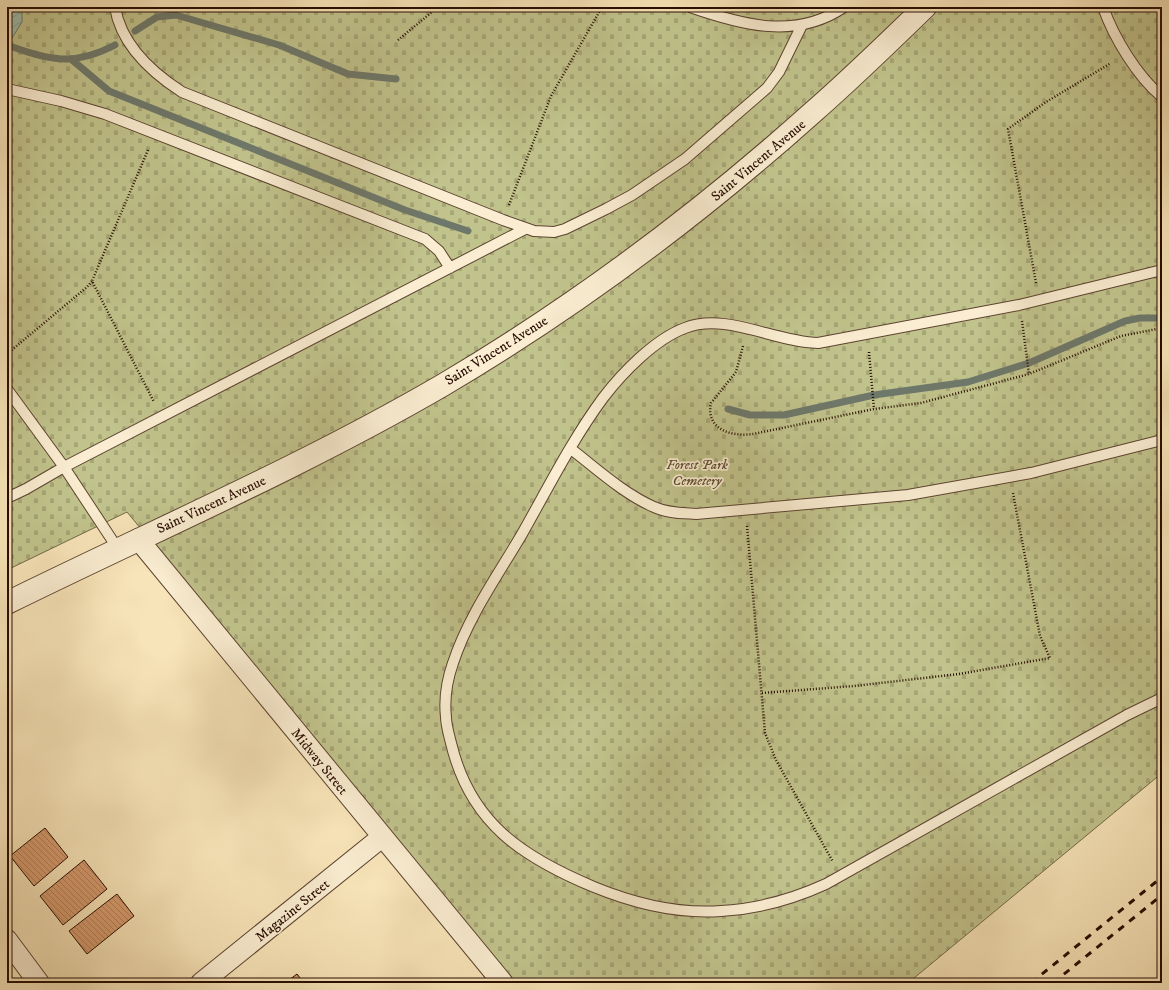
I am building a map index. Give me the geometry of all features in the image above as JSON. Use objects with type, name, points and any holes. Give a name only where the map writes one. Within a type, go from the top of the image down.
[{"type":"street","name":"Saint Vincent Avenue","points":[[7,602],[282,471],[366,428],[477,363],[606,279],[686,219],[781,141],[845,84],[925,7]]},
{"type":"street","name":"Midway Street","points":[[138,539],[503,983]]},
{"type":"street","name":"Magazine Street","points":[[201,983],[382,837]]},
{"type":"street","points":[[7,940],[39,983]]},
{"type":"lane","points":[[115,7],[121,29],[145,64],[182,92],[525,229],[544,232],[565,229],[616,204],[675,166],[767,88],[779,72],[802,26]]},
{"type":"lane","points":[[690,7],[719,17],[755,25],[786,27],[802,26],[828,18],[844,7]]},
{"type":"lane","points":[[1103,7],[1106,18],[1126,53],[1152,88],[1162,97]]},
{"type":"lane","points":[[7,89],[61,101],[105,114],[424,239],[439,251],[450,268]]},
{"type":"lane","points":[[7,498],[162,416],[525,229]]},
{"type":"lane","points":[[1162,270],[1039,300],[818,343],[803,342],[714,323],[699,324],[683,328],[666,338],[636,363],[616,383],[592,414],[571,449],[459,645],[447,683],[446,718],[456,764],[465,784],[477,806],[508,840],[556,871],[610,893],[653,905],[697,911],[722,911],[767,905],[807,892],[1127,715],[1162,698]]},
{"type":"lane","points":[[7,389],[64,467],[118,549]]},
{"type":"lane","points":[[571,449],[625,490],[654,508],[689,514],[888,498],[1010,478],[1162,440]]},
{"type":"path","points":[[398,40],[438,7]]},
{"type":"path","points":[[503,220],[551,96],[602,7]]},
{"type":"path","points":[[1039,300],[1008,129],[1046,102],[1126,53]]},
{"type":"path","points":[[7,354],[87,287],[92,281],[155,133]]},
{"type":"path","points":[[92,281],[162,416]]},
{"type":"path","points":[[747,330],[736,372],[712,404],[710,409],[714,422],[727,433],[746,435],[874,409],[921,403],[1030,374],[1121,336],[1162,328]]},
{"type":"path","points":[[867,333],[874,409]]},
{"type":"path","points":[[1024,340],[1030,374]]},
{"type":"path","points":[[762,692],[854,686],[959,674],[1050,658],[1040,636],[1010,478]]},
{"type":"path","points":[[746,510],[762,692],[766,733],[769,746],[840,875]]},
{"type":"green space","name":"Forest Park Cemetery","points":[[7,7],[1162,7],[1162,773],[908,983],[516,983],[127,512],[7,570]]},
{"type":"water","points":[[7,7],[20,7],[22,9],[22,22],[7,46]]},
{"type":"building","points":[[45,828],[68,857],[34,886],[10,856]]},
{"type":"building","points":[[84,860],[107,889],[63,925],[40,896]]},
{"type":"building","points":[[117,894],[134,916],[87,954],[69,931]]},
{"type":"building","points":[[297,974],[304,983],[285,983]]},
{"type":"waterway","points":[[135,31],[157,17],[176,15],[279,45],[348,74],[396,79]]},
{"type":"waterway","points":[[7,45],[36,54],[61,59],[73,59],[86,56],[100,52],[115,45]]},
{"type":"waterway","points":[[71,59],[109,91],[405,210],[468,231]]},
{"type":"waterway","points":[[728,409],[750,415],[784,415],[874,395],[968,382],[1029,363],[1125,321],[1140,318],[1162,318]]},
{"type":"railway","points":[[1031,983],[1162,877]]},
{"type":"railway","points":[[1053,983],[1162,895]]}]
